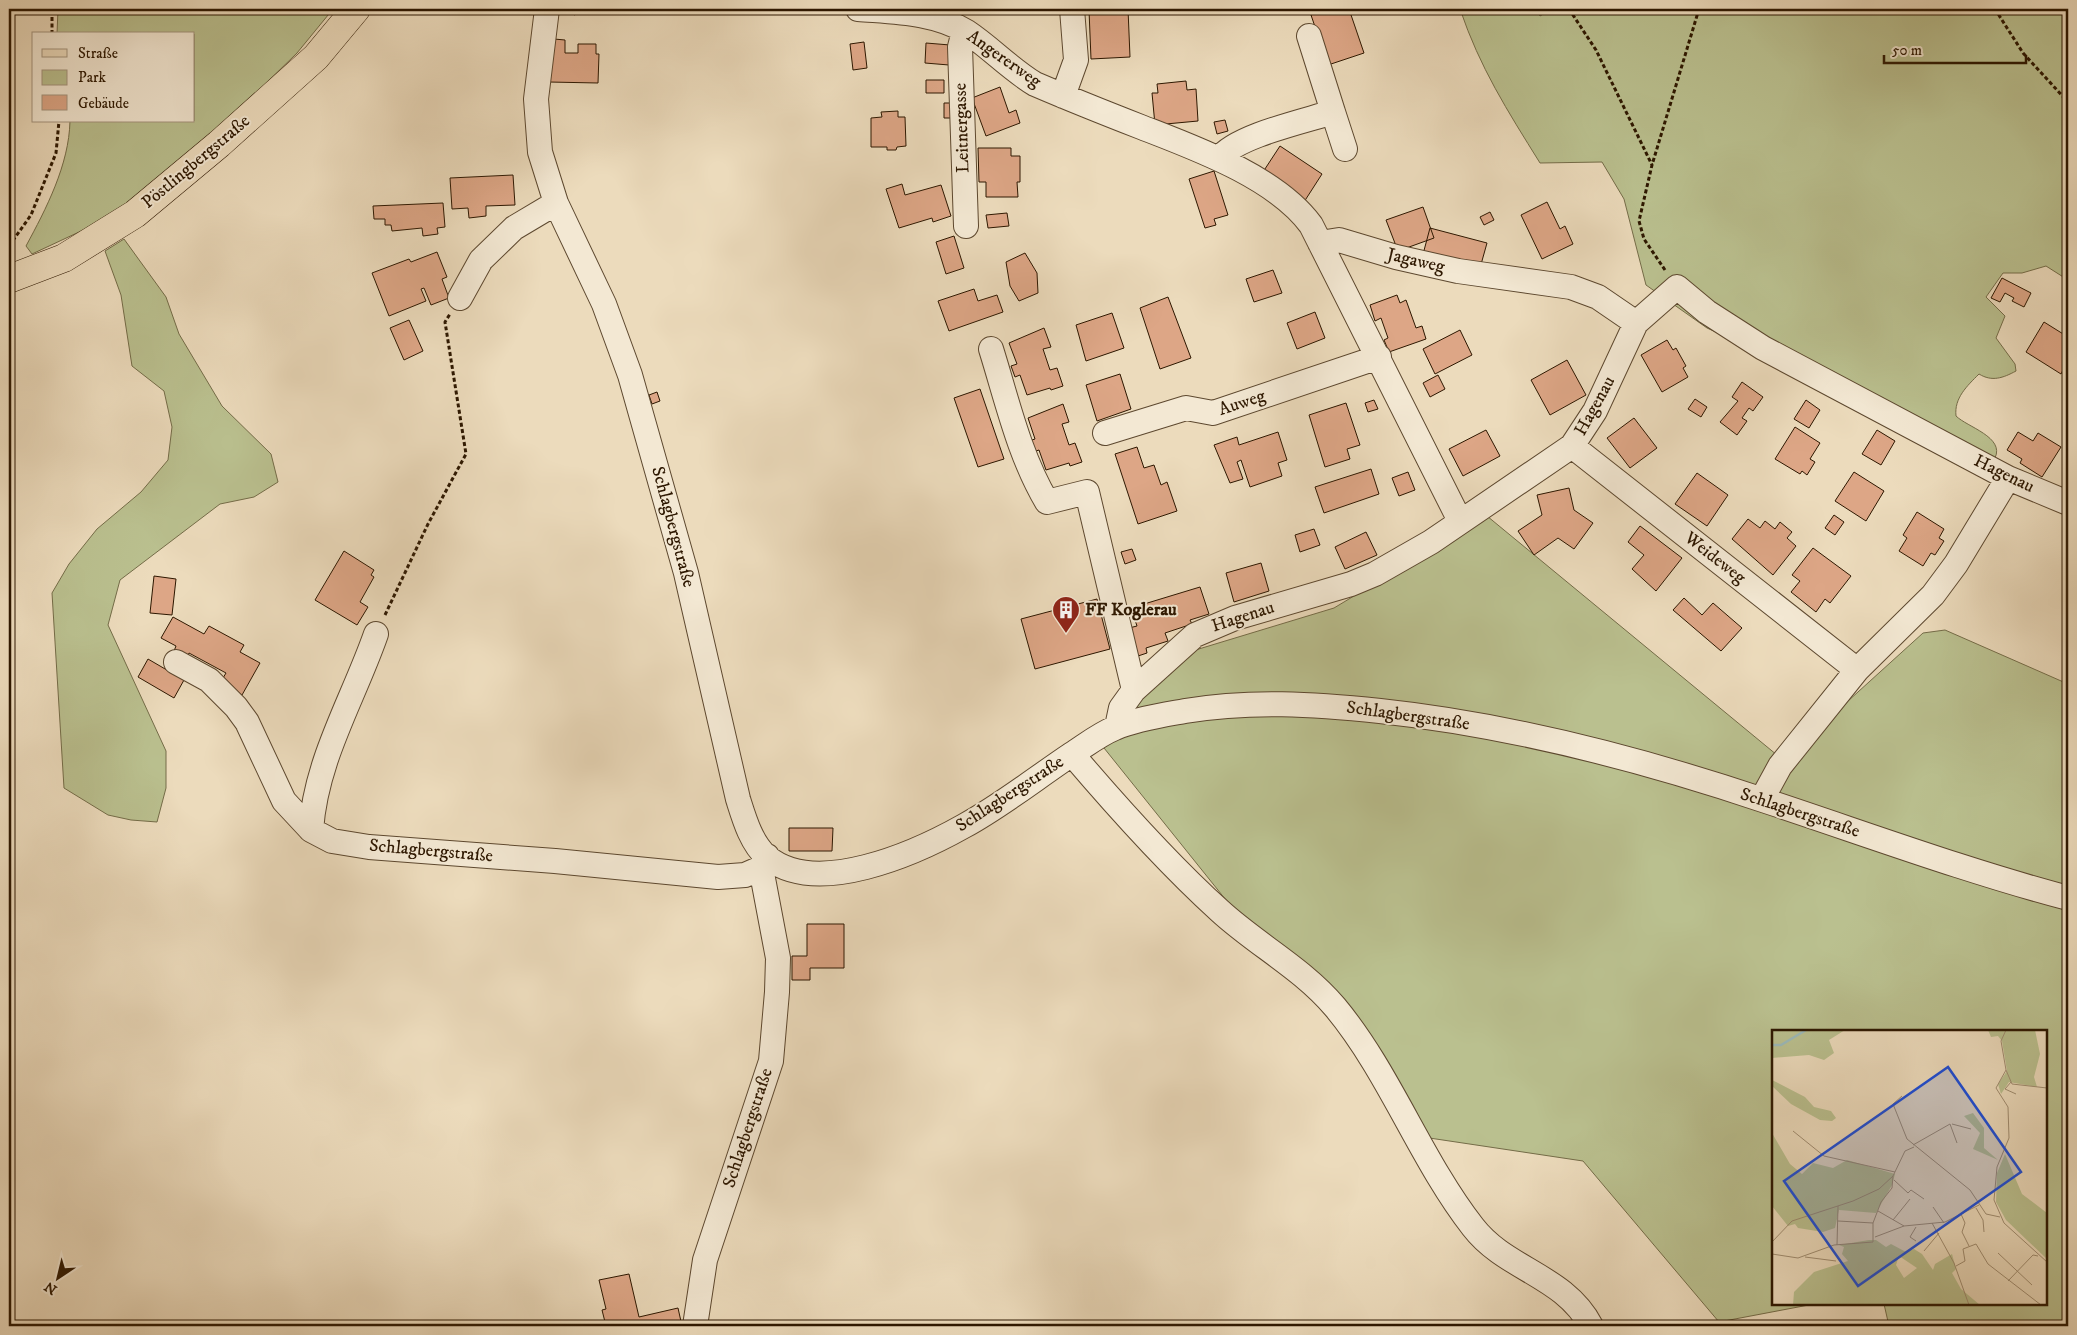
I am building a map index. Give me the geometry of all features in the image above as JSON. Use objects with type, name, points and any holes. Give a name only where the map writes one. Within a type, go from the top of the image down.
[{"type":"main road","name":"Pöstlingbergstraße","points":[[9,279],[71,254],[135,214],[219,144],[316,57],[356,9]]},
{"type":"street","name":"Schlagbergstraße","points":[[547,9],[538,70],[537,128],[540,152],[556,203],[604,304],[630,375],[686,573],[738,799],[764,862],[778,958],[778,992],[771,1061],[705,1260],[696,1326]]},
{"type":"street","name":"Angererweg","points":[[858,9],[932,18],[964,31],[1024,77],[1062,96],[1076,60],[1072,9]]},
{"type":"street","name":"Leitnergasse","points":[[964,31],[960,47],[966,226]]},
{"type":"street","points":[[1309,36],[1345,149]]},
{"type":"street","points":[[1062,96],[1220,158],[1295,208],[1311,225],[1460,521]]},
{"type":"street","points":[[1220,158],[1225,152],[1240,142],[1333,112]]},
{"type":"street","points":[[460,298],[481,260],[514,228],[556,203]]},
{"type":"street","name":"Jagaweg","points":[[1320,243],[1339,240],[1372,251],[1458,271],[1571,287],[1598,297],[1636,323]]},
{"type":"street","name":"Hagenau","points":[[1117,727],[1121,708],[1134,690],[1179,647],[1211,627],[1351,584],[1375,574],[1402,560],[1572,446],[1595,411],[1636,323],[1677,287],[1707,312],[1763,348],[2008,478],[2068,503]]},
{"type":"street","points":[[991,349],[1024,454],[1036,484],[1047,502],[1087,492],[1134,690]]},
{"type":"street","name":"Auweg","points":[[1104,433],[1186,408],[1213,413],[1379,357]]},
{"type":"street","name":"Weideweg","points":[[1572,446],[1857,670]]},
{"type":"street","points":[[1762,799],[1780,766],[1857,670],[1933,595],[1956,564],[2008,478]]},
{"type":"street","points":[[311,830],[312,808],[329,745],[376,634]]},
{"type":"street","name":"Schlagbergstraße","points":[[176,662],[209,680],[236,707],[251,731],[284,801],[311,830],[332,840],[345,843],[418,852],[556,861],[718,876],[745,875],[764,862],[801,872],[841,873],[868,867],[965,826],[1072,754],[1117,727],[1169,714],[1216,706],[1317,704],[1424,716],[1520,733],[1612,754],[1762,799],[1961,868],[2068,898]]},
{"type":"street","points":[[1072,754],[1195,888],[1243,931],[1300,972],[1325,997],[1365,1051],[1458,1206],[1474,1228],[1505,1255],[1554,1284],[1570,1296],[1582,1309],[1591,1326]]},
{"type":"path","points":[[52,9],[52,32]]},
{"type":"path","points":[[1570,9],[1596,50],[1652,165]]},
{"type":"path","points":[[1677,287],[1644,239],[1639,221],[1652,165],[1699,9]]},
{"type":"path","points":[[1995,9],[2023,53],[2068,102]]},
{"type":"path","points":[[9,246],[31,215],[49,171],[56,153],[59,122]]},
{"type":"path","points":[[376,634],[428,524],[466,454],[445,322],[460,298]]},
{"type":"green space","points":[[58,9],[333,9],[297,53],[213,135],[125,206],[94,225],[32,254],[26,246],[48,202],[61,170],[66,154],[70,122],[195,122],[195,32],[57,32]]},
{"type":"green space","points":[[1460,9],[1536,9],[1540,16],[1552,9],[2068,9],[2068,280],[2046,266],[2022,273],[2003,273],[1986,297],[2005,316],[1996,338],[2015,364],[2016,371],[1998,378],[1988,378],[1979,374],[1962,393],[1956,410],[1956,416],[1990,438],[1995,444],[1997,451],[1995,458],[1707,328],[1646,285],[1624,199],[1602,162],[1540,163],[1505,107],[1485,70]]},
{"type":"green space","points":[[124,239],[166,297],[179,334],[222,406],[271,454],[278,482],[254,497],[220,504],[120,580],[108,625],[166,751],[166,788],[157,822],[131,820],[108,815],[64,788],[52,593],[69,564],[97,529],[141,492],[168,460],[172,427],[164,391],[132,366],[121,295],[105,251]]},
{"type":"green space","points":[[1487,516],[1783,760],[1923,633],[1945,630],[2068,684],[2068,1326],[1889,1326],[1884,1305],[2047,1305],[2047,1030],[1772,1030],[1772,1305],[1809,1305],[1719,1322],[1583,1161],[1416,1136],[1335,1013],[1254,935],[1092,733],[1179,655],[1334,608]]},
{"type":"building","points":[[571,9],[583,9],[584,10],[574,15]]},
{"type":"building","points":[[1128,9],[1130,57],[1091,59],[1089,10]]},
{"type":"building","points":[[1327,9],[1349,9],[1364,53],[1328,65],[1311,15]]},
{"type":"building","points":[[554,39],[565,40],[565,53],[578,53],[578,44],[596,44],[596,54],[599,54],[598,83],[549,82]]},
{"type":"building","points":[[864,42],[867,68],[853,70],[850,44]]},
{"type":"building","points":[[926,43],[950,45],[949,65],[925,63]]},
{"type":"building","points":[[926,80],[944,80],[944,93],[926,93]]},
{"type":"building","points":[[1186,81],[1187,90],[1196,89],[1198,121],[1155,125],[1152,93],[1158,93],[1157,84]]},
{"type":"building","points":[[1000,87],[1009,113],[1016,110],[1020,123],[986,136],[972,98]]},
{"type":"building","points":[[944,103],[952,103],[952,118],[944,118]]},
{"type":"building","points":[[898,111],[898,117],[905,117],[906,146],[897,147],[896,150],[887,150],[887,147],[871,147],[871,118],[882,117],[881,112]]},
{"type":"building","points":[[1225,120],[1228,131],[1217,134],[1214,122]]},
{"type":"building","points":[[1280,146],[1322,174],[1304,202],[1261,175]]},
{"type":"building","points":[[978,148],[1011,148],[1011,156],[1020,156],[1020,182],[1017,182],[1018,197],[986,197],[986,182],[979,182]]},
{"type":"building","points":[[1214,171],[1228,215],[1214,219],[1216,225],[1205,228],[1189,179]]},
{"type":"building","points":[[513,175],[515,205],[486,206],[486,216],[469,218],[468,208],[452,209],[450,178]]},
{"type":"building","points":[[902,184],[905,195],[941,185],[951,216],[933,222],[932,218],[899,228],[886,189]]},
{"type":"building","points":[[1547,202],[1560,229],[1565,226],[1573,244],[1542,259],[1521,215]]},
{"type":"building","points":[[443,203],[445,227],[437,228],[438,234],[423,236],[422,228],[392,231],[391,225],[385,225],[385,219],[374,219],[373,206]]},
{"type":"building","points":[[1423,207],[1434,238],[1398,251],[1386,220]]},
{"type":"building","points":[[1490,212],[1494,220],[1484,225],[1480,217]]},
{"type":"building","points":[[1007,213],[1009,226],[988,228],[986,215]]},
{"type":"building","points":[[1430,228],[1487,243],[1480,268],[1422,258]]},
{"type":"building","points":[[954,236],[964,268],[946,274],[936,242]]},
{"type":"building","points":[[437,252],[447,277],[442,279],[449,298],[431,305],[424,288],[421,289],[426,301],[389,316],[372,273],[409,259],[411,262]]},
{"type":"building","points":[[1025,253],[1037,273],[1038,293],[1019,301],[1010,286],[1006,262]]},
{"type":"building","points":[[1273,270],[1282,293],[1254,302],[1246,279]]},
{"type":"building","points":[[2002,278],[2031,293],[2024,307],[2012,301],[2014,298],[2005,293],[2000,302],[1991,298]]},
{"type":"building","points":[[974,289],[978,301],[997,295],[1003,312],[949,331],[938,301]]},
{"type":"building","points":[[1397,295],[1400,303],[1406,300],[1416,328],[1422,326],[1426,339],[1389,352],[1384,340],[1388,338],[1381,318],[1375,321],[1370,305]]},
{"type":"building","points":[[1168,297],[1191,358],[1160,369],[1140,308]]},
{"type":"building","points":[[1315,312],[1325,338],[1297,349],[1287,323]]},
{"type":"building","points":[[1112,313],[1124,348],[1086,361],[1076,325]]},
{"type":"building","points":[[409,320],[423,351],[404,360],[390,328]]},
{"type":"building","points":[[2044,322],[2068,337],[2068,373],[2063,370],[2061,374],[2026,352]]},
{"type":"building","points":[[1044,328],[1051,347],[1043,349],[1050,370],[1057,368],[1063,386],[1027,395],[1020,375],[1015,377],[1011,366],[1017,364],[1009,343]]},
{"type":"building","points":[[1460,330],[1472,355],[1435,374],[1423,349]]},
{"type":"building","points":[[1667,340],[1673,350],[1676,348],[1686,366],[1683,368],[1688,377],[1662,392],[1641,355]]},
{"type":"building","points":[[1567,360],[1586,395],[1550,415],[1531,380]]},
{"type":"building","points":[[1120,374],[1131,409],[1097,421],[1086,385]]},
{"type":"building","points":[[1438,375],[1445,389],[1430,397],[1423,383]]},
{"type":"building","points":[[1742,382],[1763,397],[1753,411],[1749,408],[1742,418],[1747,421],[1737,435],[1720,422],[1738,401],[1732,397]]},
{"type":"building","points":[[980,389],[1004,459],[978,467],[954,398]]},
{"type":"building","points":[[657,392],[660,401],[652,404],[649,395]]},
{"type":"building","points":[[1695,399],[1707,407],[1701,417],[1688,409]]},
{"type":"building","points":[[1374,400],[1378,409],[1368,412],[1365,403]]},
{"type":"building","points":[[1806,400],[1820,410],[1809,428],[1794,419]]},
{"type":"building","points":[[1346,403],[1360,445],[1347,449],[1350,459],[1325,467],[1309,415]]},
{"type":"building","points":[[1063,404],[1069,422],[1062,424],[1069,445],[1075,443],[1082,462],[1070,466],[1069,463],[1046,470],[1039,450],[1033,452],[1029,441],[1035,439],[1028,418]]},
{"type":"building","points":[[1634,418],[1657,448],[1630,468],[1607,438]]},
{"type":"building","points":[[1795,427],[1820,443],[1810,459],[1815,462],[1807,475],[1802,471],[1800,474],[1775,459]]},
{"type":"building","points":[[1486,430],[1500,456],[1463,476],[1449,449]]},
{"type":"building","points":[[1877,430],[1895,441],[1881,465],[1862,454]]},
{"type":"building","points":[[1278,432],[1287,460],[1278,463],[1282,476],[1250,487],[1241,460],[1237,462],[1243,479],[1230,483],[1214,445],[1237,437],[1239,445]]},
{"type":"building","points":[[2018,432],[2033,441],[2038,433],[2061,447],[2042,477],[2020,463],[2022,459],[2007,450]]},
{"type":"building","points":[[1137,447],[1144,468],[1154,465],[1161,485],[1167,482],[1177,511],[1138,524],[1115,454]]},
{"type":"building","points":[[1371,469],[1379,494],[1324,513],[1315,487]]},
{"type":"building","points":[[1408,472],[1415,490],[1399,496],[1392,478]]},
{"type":"building","points":[[1854,472],[1884,491],[1866,521],[1835,501]]},
{"type":"building","points":[[1697,473],[1728,495],[1707,526],[1675,504]]},
{"type":"building","points":[[1569,488],[1574,510],[1593,523],[1574,549],[1558,538],[1534,555],[1518,531],[1542,515],[1537,495]]},
{"type":"building","points":[[1917,512],[1944,529],[1939,538],[1944,541],[1935,555],[1931,553],[1923,566],[1899,551],[1907,538],[1903,535]]},
{"type":"building","points":[[1834,515],[1844,522],[1835,535],[1825,528]]},
{"type":"building","points":[[1748,519],[1760,528],[1765,521],[1775,529],[1780,522],[1792,532],[1787,538],[1796,546],[1773,575],[1732,539]]},
{"type":"building","points":[[1640,526],[1682,558],[1656,591],[1632,569],[1644,555],[1628,542]]},
{"type":"building","points":[[1314,529],[1320,545],[1300,552],[1295,535]]},
{"type":"building","points":[[1366,532],[1377,555],[1345,569],[1335,547]]},
{"type":"building","points":[[1813,548],[1851,576],[1830,603],[1825,599],[1816,612],[1791,592],[1800,581],[1792,575]]},
{"type":"building","points":[[1132,549],[1136,560],[1125,564],[1121,552]]},
{"type":"building","points":[[344,551],[374,570],[371,575],[374,577],[360,602],[368,607],[357,625],[315,600]]},
{"type":"building","points":[[1261,563],[1269,591],[1234,602],[1226,573]]},
{"type":"building","points":[[154,576],[176,579],[172,615],[150,613]]},
{"type":"building","points":[[1200,587],[1209,614],[1190,620],[1192,624],[1165,633],[1168,641],[1146,648],[1147,653],[1138,656],[1129,628],[1137,626],[1131,608]]},
{"type":"building","points":[[1684,598],[1702,615],[1713,603],[1742,628],[1721,651],[1673,610]]},
{"type":"building","name":"FF Koglerau","points":[[1097,599],[1110,649],[1035,669],[1021,619]]},
{"type":"building","points":[[173,617],[204,634],[209,626],[244,645],[240,652],[260,663],[242,695],[220,683],[226,673],[189,653],[187,658],[174,651],[176,646],[161,638]]},
{"type":"building","points":[[148,659],[184,680],[174,698],[138,677]]},
{"type":"building","points":[[789,828],[833,828],[832,851],[789,851]]},
{"type":"building","points":[[807,924],[844,924],[844,968],[810,968],[810,980],[792,980],[792,956],[807,956]]},
{"type":"building","points":[[629,1274],[639,1317],[678,1308],[682,1326],[606,1326],[602,1310],[606,1309],[599,1280]]},
{"type":"place","name":"FF Koglerau","points":[[1066,634]]}]
